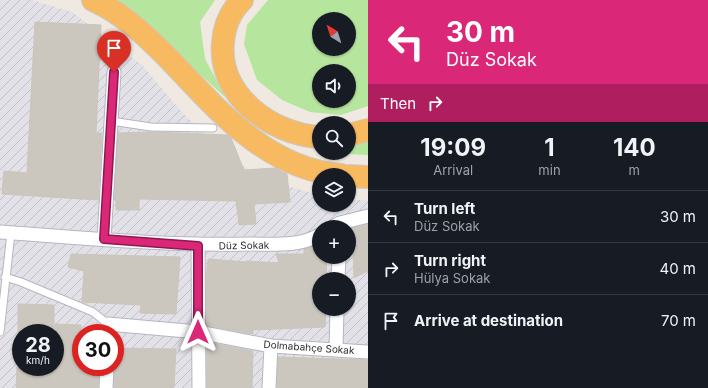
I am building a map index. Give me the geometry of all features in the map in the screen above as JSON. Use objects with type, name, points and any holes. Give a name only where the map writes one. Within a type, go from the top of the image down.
[{"type":"highway","points":[[93,0],[121,14],[144,34],[229,122],[255,143],[304,167],[312,169]]},
{"type":"highway","points":[[242,0],[229,17],[224,34],[222,52],[228,78],[249,108],[279,127],[312,134]]},
{"type":"highway","points":[[356,133],[368,130]]},
{"type":"highway","points":[[356,176],[368,176]]},
{"type":"street","points":[[104,239],[114,72]]},
{"type":"street","points":[[356,220],[368,216]]},
{"type":"street","name":"Düz Sokak","points":[[6,232],[198,246],[287,244],[312,238]]},
{"type":"street","points":[[198,246],[199,388]]},
{"type":"street","points":[[336,350],[337,316]]},
{"type":"street","name":"Dolmabahçe Sokak","points":[[124,330],[198,332],[271,346],[368,352]]},
{"type":"street","points":[[270,388],[271,346]]},
{"type":"street","points":[[106,388],[107,376]]},
{"type":"lane","points":[[111,121],[151,126],[213,128]]},
{"type":"lane","points":[[0,332],[5,278],[6,232]]},
{"type":"lane","points":[[5,278],[27,284],[94,312],[104,324]]},
{"type":"shaded area","points":[[0,0],[32,0],[72,12],[142,65],[181,111],[230,158],[251,171],[284,185],[312,193],[312,212],[356,212],[356,200],[368,200],[368,388],[0,388]]},
{"type":"green space","points":[[118,0],[215,0],[200,22],[205,59],[226,98]]},
{"type":"green space","points":[[268,0],[368,0],[368,106],[341,115],[310,112],[282,100],[257,80],[244,44],[247,25]]},
{"type":"green space","points":[[368,134],[368,155],[356,154],[356,138]]},
{"type":"building","points":[[35,22],[101,25],[96,133],[102,133],[98,200],[2,194],[4,171],[27,173]]},
{"type":"building","points":[[150,132],[228,135],[231,138],[244,170],[275,168],[287,174],[290,202],[254,204],[256,224],[239,225],[236,201],[139,199],[139,210],[116,210],[116,200],[114,200],[118,133]]},
{"type":"building","points":[[368,224],[368,271],[356,277],[356,272],[354,272],[353,264],[356,264],[356,227]]},
{"type":"building","points":[[312,247],[312,264],[327,264],[326,272],[312,272],[312,316],[326,316],[325,327],[253,330],[253,334],[207,326],[206,278],[208,259],[279,263],[276,254],[304,254],[304,249]]},
{"type":"building","points":[[71,254],[180,257],[176,314],[140,313],[141,305],[82,302],[84,271],[68,267]]},
{"type":"building","points":[[18,304],[54,305],[54,324],[18,324]]},
{"type":"building","points":[[64,324],[72,325],[72,376],[99,376],[98,388],[16,388],[17,376],[64,376]]},
{"type":"building","points":[[207,342],[253,351],[252,388],[207,388]]},
{"type":"building","points":[[124,348],[176,349],[174,388],[114,388],[114,376],[124,376]]},
{"type":"building","points":[[278,357],[368,360],[368,388],[277,388]]},
{"type":"route","points":[[114,72],[104,239],[198,246],[198,332]]}]
